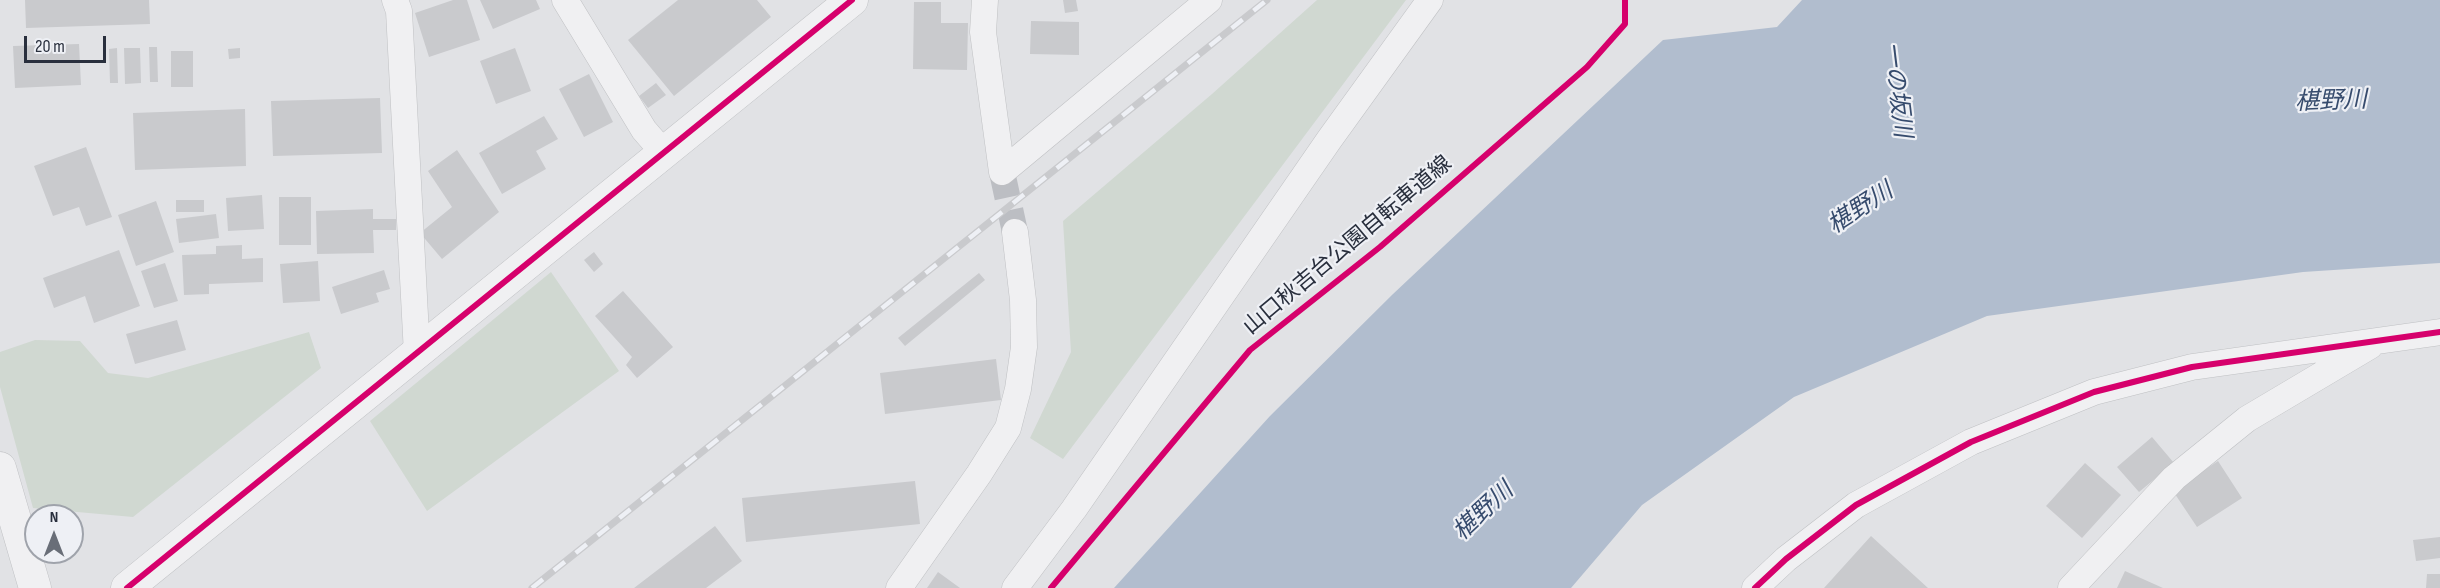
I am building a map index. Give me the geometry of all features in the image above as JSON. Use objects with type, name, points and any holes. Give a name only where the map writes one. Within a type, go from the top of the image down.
[{"type":"street","points":[[395,0],[399,11],[417,354]]},
{"type":"street","points":[[564,0],[644,129],[663,152]]},
{"type":"street","points":[[127,588],[852,0]]},
{"type":"street","points":[[985,0],[984,32],[1002,172],[1209,0]]},
{"type":"street","points":[[1015,588],[1074,509],[1329,140],[1430,0]]},
{"type":"street","points":[[899,588],[979,474],[1008,428],[1018,389],[1024,347],[1023,300],[1015,232]]},
{"type":"street","points":[[1755,588],[1786,559],[1856,504],[1971,442],[2094,392],[2192,367],[2440,332]]},
{"type":"street","points":[[2071,588],[2174,478],[2247,419],[2381,340]]},
{"type":"street","points":[[0,468],[35,588]]},
{"type":"shaded area","points":[[1317,0],[1406,0],[1063,459],[1030,438],[1071,352],[1063,221],[1212,94]]},
{"type":"shaded area","points":[[551,272],[619,371],[427,511],[370,421]]},
{"type":"shaded area","points":[[309,332],[321,368],[133,517],[84,513],[84,504],[32,504],[0,387],[0,352],[35,340],[80,341],[108,373],[148,378]]},
{"type":"water","points":[[1802,0],[2440,0],[2440,263],[2303,272],[1987,316],[1794,397],[1642,505],[1571,588],[1114,588],[1270,416],[1393,294],[1663,40],[1777,27]]},
{"type":"building","points":[[25,0],[149,0],[150,24],[26,28]]},
{"type":"building","points":[[453,0],[467,0],[480,40],[429,57],[415,13]]},
{"type":"building","points":[[480,0],[536,0],[540,9],[493,29]]},
{"type":"building","points":[[678,0],[757,0],[771,17],[674,96],[628,40]]},
{"type":"building","points":[[1063,0],[1076,0],[1078,11],[1065,13]]},
{"type":"building","points":[[914,2],[941,2],[941,23],[968,23],[967,70],[913,69]]},
{"type":"building","points":[[1031,21],[1079,22],[1079,55],[1030,54]]},
{"type":"building","points":[[79,44],[81,85],[15,88],[13,46]]},
{"type":"building","points":[[149,47],[157,47],[158,82],[150,82]]},
{"type":"building","points":[[117,48],[118,83],[110,83],[109,49]]},
{"type":"building","points":[[124,48],[140,48],[141,83],[125,84]]},
{"type":"building","points":[[240,48],[240,58],[229,59],[228,49]]},
{"type":"building","points":[[515,48],[531,91],[496,104],[480,61]]},
{"type":"building","points":[[171,51],[193,51],[193,87],[171,87]]},
{"type":"building","points":[[589,74],[613,122],[584,137],[559,89]]},
{"type":"building","points":[[656,83],[666,95],[648,108],[639,96]]},
{"type":"building","points":[[380,98],[382,153],[273,156],[271,101]]},
{"type":"building","points":[[245,109],[246,166],[135,170],[133,113]]},
{"type":"building","points":[[544,116],[558,139],[536,151],[546,169],[502,194],[479,153]]},
{"type":"building","points":[[86,147],[112,217],[86,226],[79,207],[53,216],[34,166]]},
{"type":"building","points":[[457,150],[499,212],[442,259],[420,233],[452,207],[428,171]]},
{"type":"building","points":[[262,195],[264,229],[228,231],[226,198]]},
{"type":"building","points":[[279,197],[311,197],[311,245],[279,245]]},
{"type":"building","points":[[176,200],[204,200],[204,212],[176,212]]},
{"type":"building","points":[[156,201],[174,252],[136,266],[118,215]]},
{"type":"building","points":[[373,209],[373,219],[396,219],[396,230],[373,230],[374,253],[317,254],[316,211]]},
{"type":"building","points":[[216,214],[219,238],[179,243],[176,219]]},
{"type":"building","points":[[242,245],[242,259],[263,258],[263,282],[209,284],[209,294],[184,295],[182,255],[216,254],[216,246]]},
{"type":"building","points":[[119,250],[140,306],[94,323],[85,296],[54,308],[43,278]]},
{"type":"building","points":[[594,252],[603,264],[594,272],[584,260]]},
{"type":"building","points":[[318,261],[320,301],[283,303],[280,264]]},
{"type":"building","points":[[165,263],[178,301],[154,308],[141,271]]},
{"type":"building","points":[[384,270],[390,289],[376,293],[379,302],[341,314],[332,287]]},
{"type":"building","points":[[979,273],[985,280],[905,346],[898,338]]},
{"type":"building","points":[[623,291],[673,347],[637,378],[626,365],[632,357],[595,316]]},
{"type":"building","points":[[177,320],[186,350],[135,364],[126,334]]},
{"type":"building","points":[[996,359],[1001,400],[885,414],[880,373]]},
{"type":"building","points":[[2152,437],[2174,463],[2139,492],[2117,467]]},
{"type":"building","points":[[2218,461],[2242,498],[2197,527],[2173,491]]},
{"type":"building","points":[[2085,463],[2121,495],[2082,538],[2046,506]]},
{"type":"building","points":[[915,481],[920,524],[746,542],[742,498]]},
{"type":"building","points":[[715,526],[742,561],[706,588],[634,588]]},
{"type":"building","points":[[1871,536],[1928,588],[1824,588]]},
{"type":"building","points":[[2440,537],[2440,558],[2416,561],[2413,540]]},
{"type":"building","points":[[2125,571],[2163,588],[2117,588]]},
{"type":"building","points":[[938,572],[960,588],[927,588]]},
{"type":"building","points":[[2427,574],[2440,574],[2440,588],[2426,588]]},
{"type":"tunnel","points":[[1002,172],[1015,232]]},
{"type":"railway","points":[[532,588],[1267,0]]},
{"type":"cycle path","points":[[127,588],[852,0]]},
{"type":"cycle path","name":"山口秋吉台公園自転車道線","points":[[1051,588],[1250,350],[1380,247],[1587,67],[1625,24],[1625,0]]},
{"type":"cycle path","points":[[1755,588],[1786,559],[1856,505],[1971,442],[2094,392],[2192,367],[2440,332]]},
{"type":"water label","name":"一の坂川","points":[[1896,90]]},
{"type":"water label","name":"椹野川","points":[[2331,102]]},
{"type":"water label","name":"椹野川","points":[[1861,209]]},
{"type":"water label","name":"椹野川","points":[[1484,512]]}]
